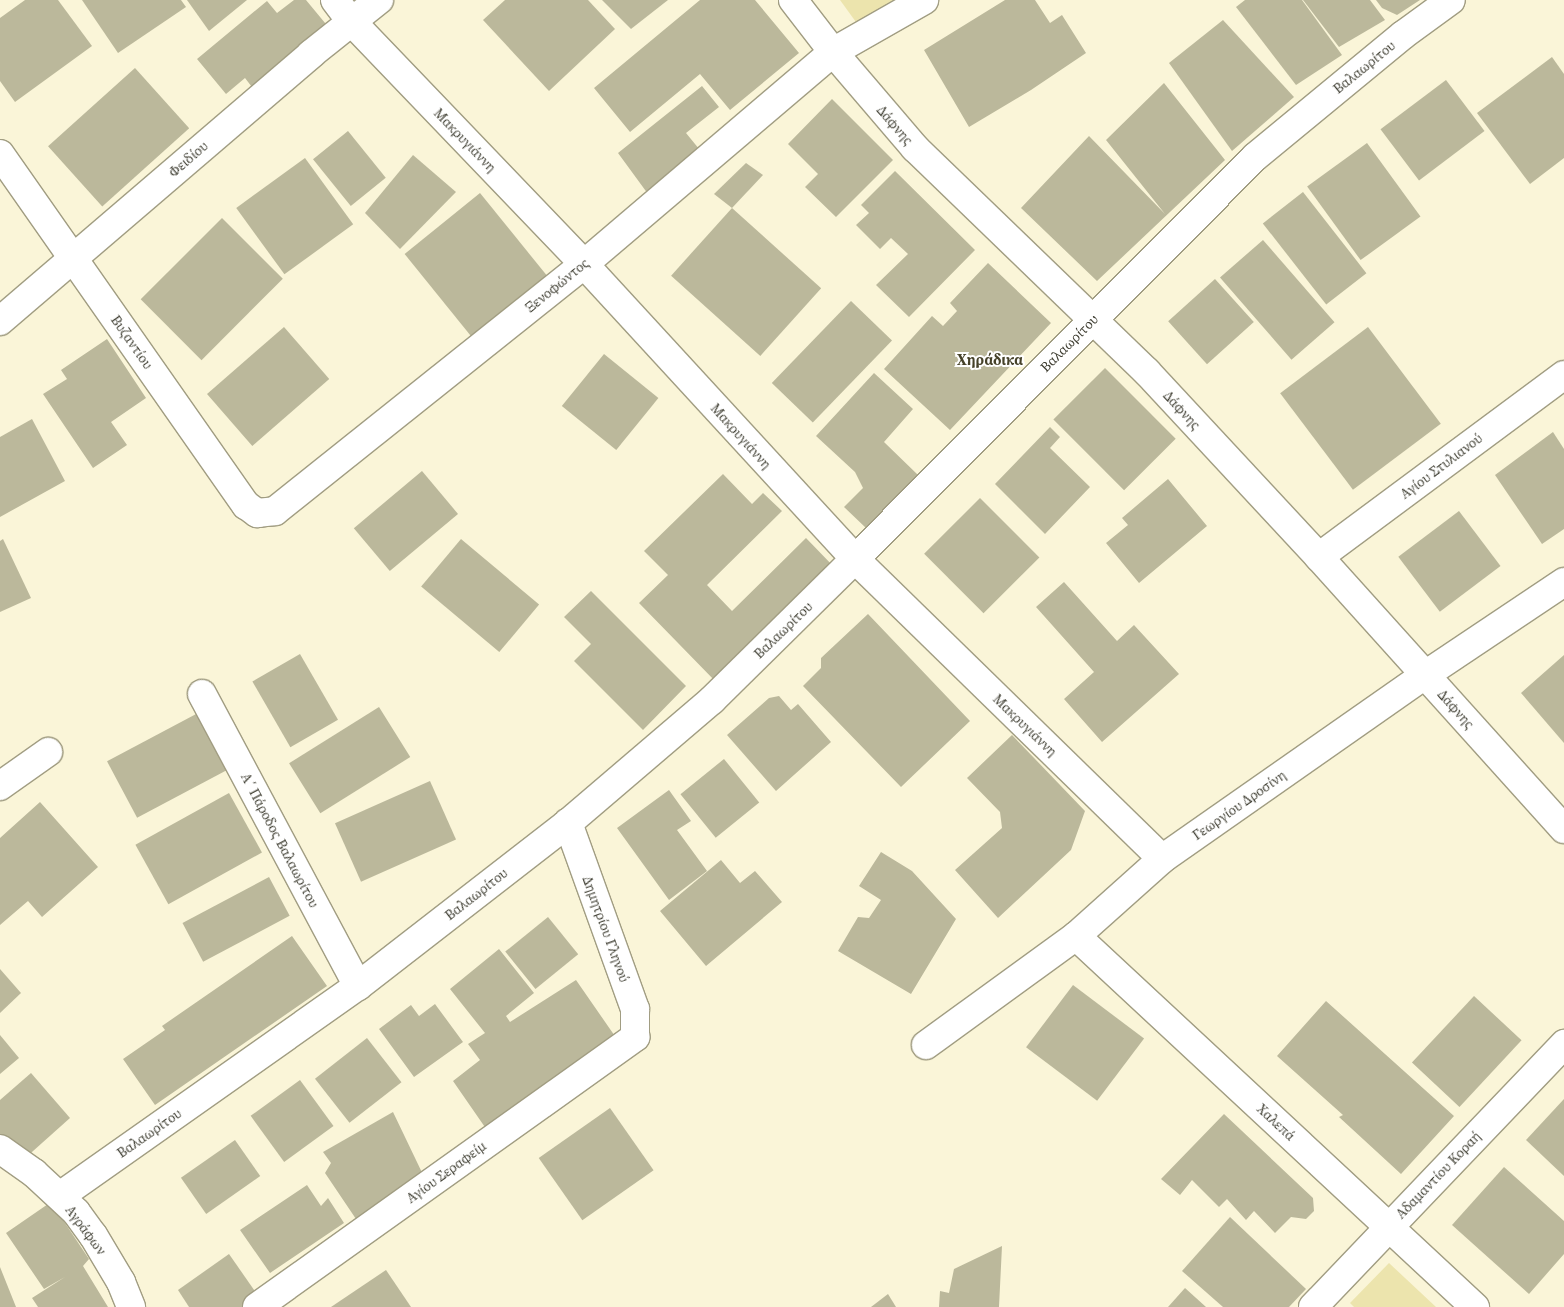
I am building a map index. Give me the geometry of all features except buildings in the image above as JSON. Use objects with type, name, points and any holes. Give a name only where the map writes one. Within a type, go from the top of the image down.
[{"type":"street","name":"Φειδίου","points":[[0,321],[74,259],[343,10],[379,0]]},
{"type":"street","name":"Δάφνης","points":[[793,0],[832,52],[915,148],[1147,372],[1319,557],[1564,829]]},
{"type":"street","name":"Ξενοφώντος","points":[[275,511],[584,264],[832,52],[924,0]]},
{"type":"street","name":"Βαλαωρίτου","points":[[60,1196],[358,986],[568,823],[712,700],[1255,157],[1403,35],[1451,0]]},
{"type":"street","name":"Μακρυγιάννη","points":[[343,10],[584,264],[855,559],[1162,859]]},
{"type":"street","name":"Βυζαντίου","points":[[0,154],[246,505],[257,513],[275,511]]},
{"type":"street","name":"Αγίου Στυλιανού","points":[[1319,557],[1564,375]]},
{"type":"street","name":"Γεωργίου Δροσίνη","points":[[926,1045],[1076,936],[1162,859],[1425,675],[1564,582]]},
{"type":"street","name":"Α΄ Πάροδος Βαλαωρίτου","points":[[202,694],[358,986]]},
{"type":"street","points":[[0,786],[48,752]]},
{"type":"street","name":"Δημητρίου Γληνού","points":[[568,823],[635,1009],[635,1037]]},
{"type":"street","name":"Χαλεπά","points":[[1076,936],[1475,1307]]},
{"type":"street","name":"Αγίου Σεραφείμ","points":[[257,1307],[635,1037]]},
{"type":"street","name":"Αδαμαντίου Κοραή","points":[[1326,1302],[1389,1227],[1564,1044]]},
{"type":"street","name":"Αγράφων","points":[[0,1148],[60,1196],[76,1212],[93,1234],[122,1282],[131,1307]]},
{"type":"shaded area","points":[[840,0],[909,0],[861,29]]},
{"type":"shaded area","points":[[1389,1263],[1436,1307],[1354,1307],[1350,1303]]},
{"type":"district","name":"Χηράδικα","points":[[990,360]]}]
